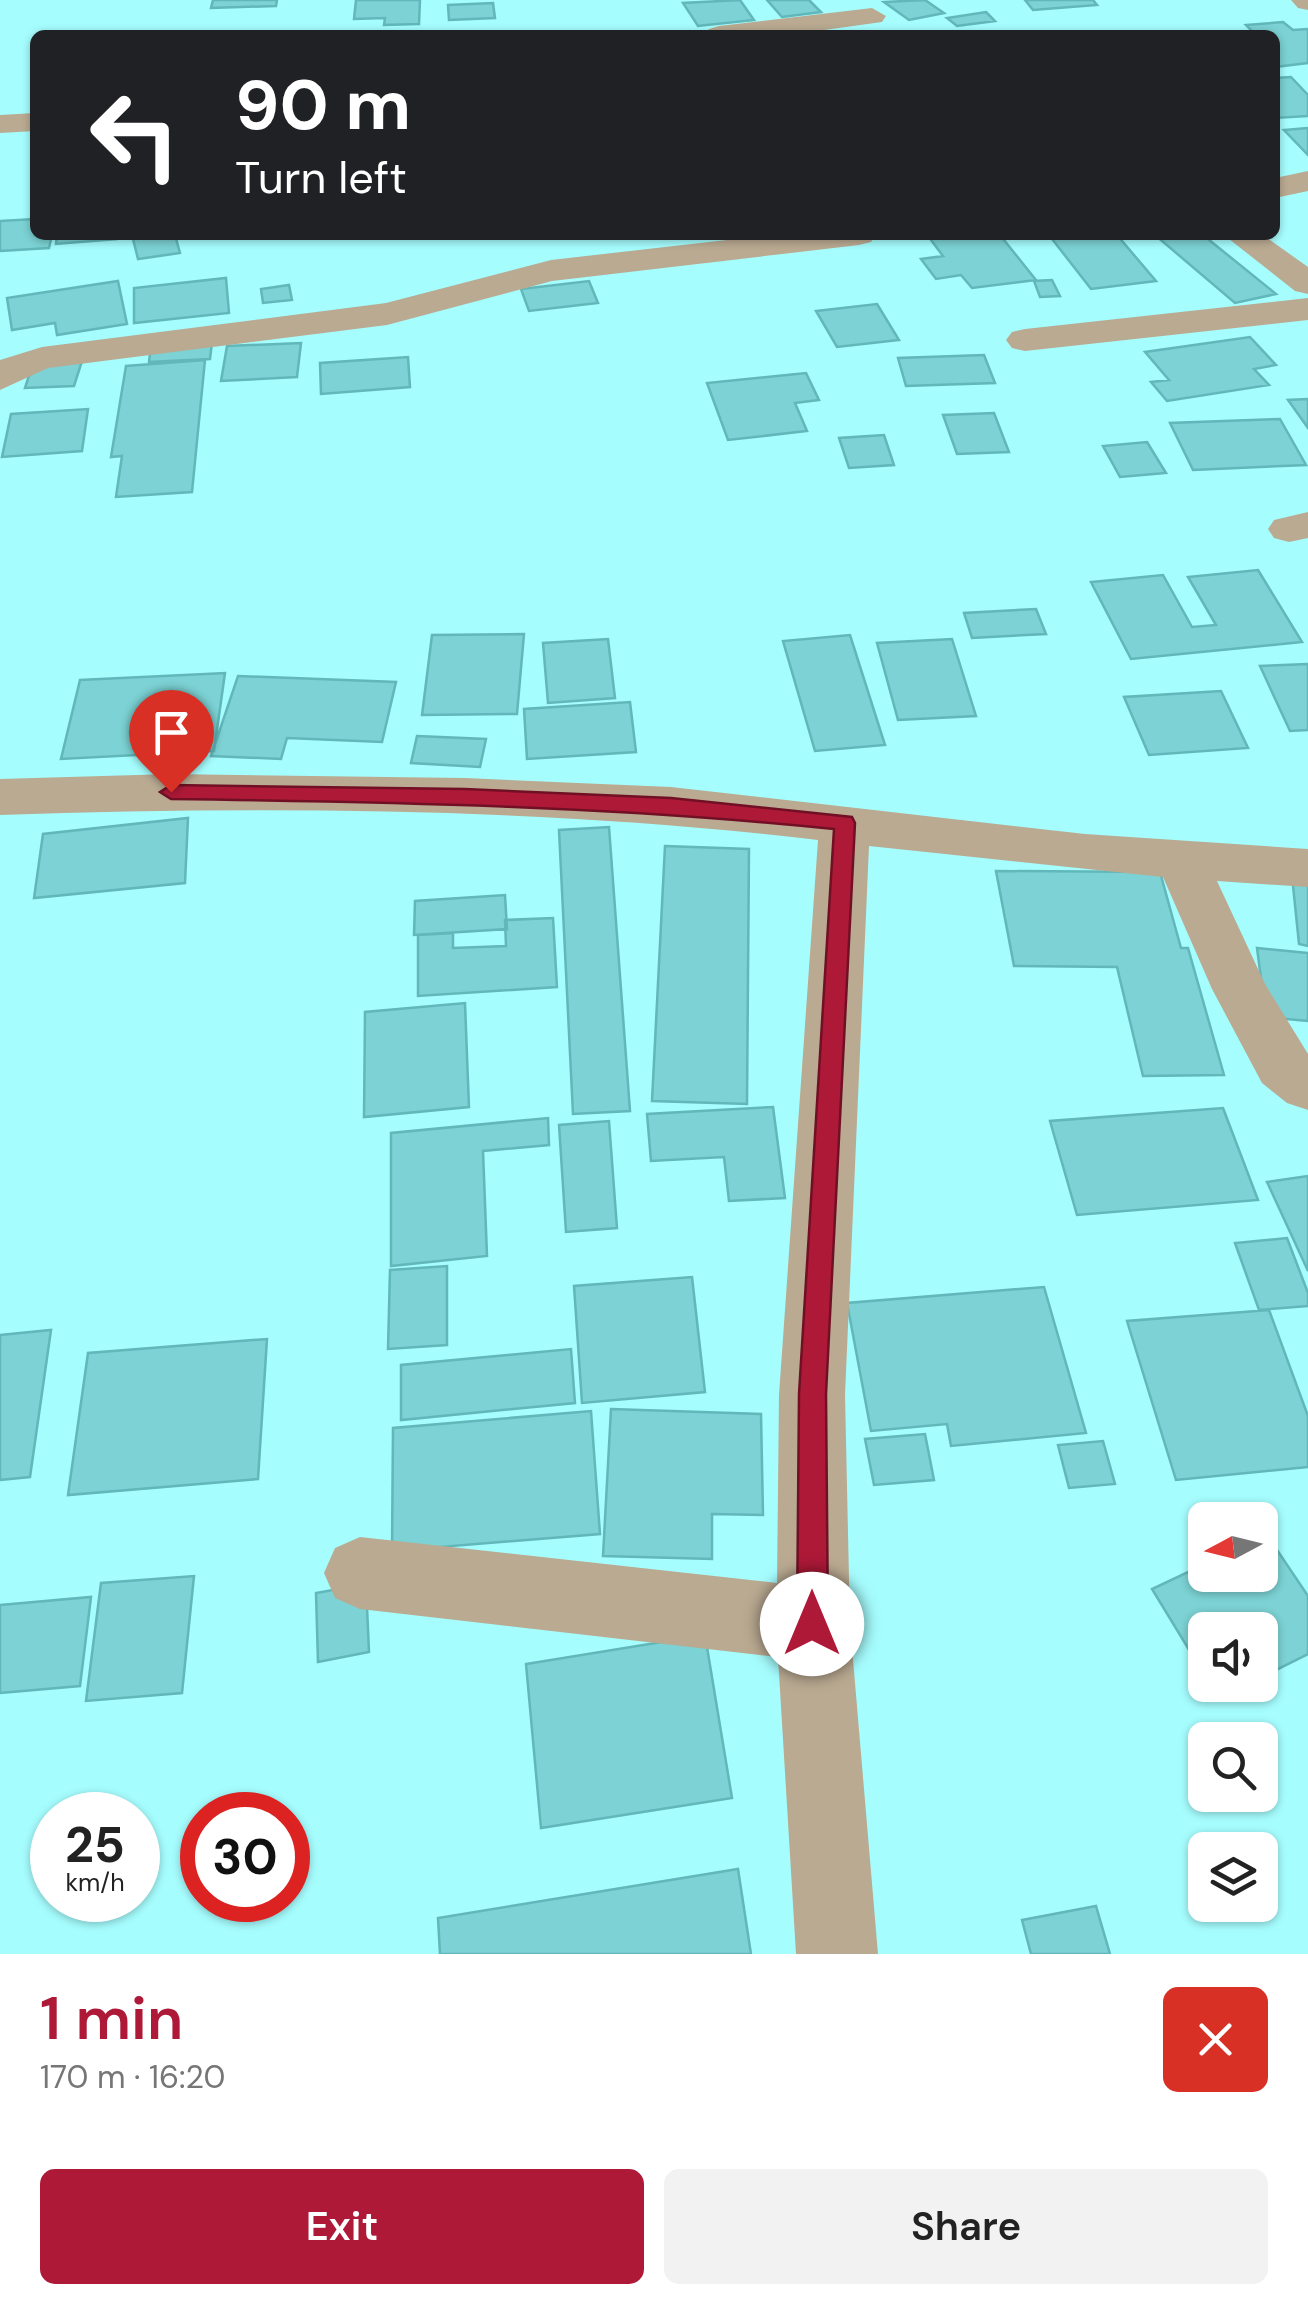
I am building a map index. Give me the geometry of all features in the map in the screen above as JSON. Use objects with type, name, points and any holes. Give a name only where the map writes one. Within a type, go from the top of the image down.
[{"type":"street","points":[[847,0],[894,30]]},
{"type":"street","points":[[759,30],[872,16]]},
{"type":"street","points":[[0,124],[30,122]]},
{"type":"street","points":[[1280,187],[1308,181]]},
{"type":"street","points":[[0,380],[14,368],[42,358],[388,314],[551,270],[815,240]]},
{"type":"street","points":[[1247,240],[1308,283]]},
{"type":"street","points":[[1025,340],[1308,309]]},
{"type":"street","points":[[0,797],[171,792],[465,796],[671,805],[1182,861],[1308,868]]},
{"type":"street","points":[[837,1954],[812,1624],[812,1394],[845,823]]},
{"type":"street","points":[[1182,861],[1240,989],[1282,1066],[1308,1086]]},
{"type":"street","points":[[360,1572],[812,1624]]},
{"type":"building","points":[[213,0],[277,0],[276,6],[211,8]]},
{"type":"building","points":[[356,0],[420,0],[419,24],[384,25],[385,18],[354,19]]},
{"type":"building","points":[[740,0],[754,20],[698,26],[683,3]]},
{"type":"building","points":[[767,0],[809,0],[821,12],[782,17]]},
{"type":"building","points":[[925,0],[944,13],[909,20],[884,2]]},
{"type":"building","points":[[1025,0],[1093,0],[1097,5],[1033,10]]},
{"type":"building","points":[[493,3],[495,18],[449,20],[448,5]]},
{"type":"building","points":[[986,12],[995,21],[957,26],[947,18]]},
{"type":"building","points":[[1283,22],[1293,30],[1308,29],[1308,63],[1280,66],[1280,30],[1251,30],[1246,25]]},
{"type":"building","points":[[1291,77],[1308,95],[1308,116],[1280,118],[1280,78]]},
{"type":"building","points":[[1308,128],[1308,155],[1284,130]]},
{"type":"building","points":[[30,219],[30,240],[51,240],[49,248],[0,251],[0,221]]},
{"type":"building","points":[[56,240],[105,240],[56,244]]},
{"type":"building","points":[[133,240],[176,240],[180,253],[138,259]]},
{"type":"building","points":[[931,240],[1004,240],[1036,280],[972,288],[961,275],[936,279],[921,259],[943,256]]},
{"type":"building","points":[[1053,240],[1121,240],[1156,281],[1091,289]]},
{"type":"building","points":[[1161,240],[1209,240],[1276,294],[1235,303]]},
{"type":"building","points":[[226,278],[229,313],[134,323],[134,288]]},
{"type":"building","points":[[1052,280],[1060,296],[1040,297],[1034,281]]},
{"type":"building","points":[[118,281],[127,324],[57,335],[55,323],[12,330],[7,298]]},
{"type":"building","points":[[589,281],[598,303],[529,311],[521,289]]},
{"type":"building","points":[[289,285],[292,300],[263,303],[261,289]]},
{"type":"building","points":[[877,304],[899,340],[837,347],[816,311]]},
{"type":"building","points":[[1250,337],[1276,365],[1254,369],[1269,385],[1167,401],[1151,382],[1169,380],[1145,352]]},
{"type":"building","points":[[212,342],[210,359],[149,362],[151,345]]},
{"type":"building","points":[[301,343],[297,377],[221,381],[227,346]]},
{"type":"building","points":[[984,355],[995,383],[906,386],[898,358]]},
{"type":"building","points":[[408,357],[410,387],[321,394],[320,363]]},
{"type":"building","points":[[205,360],[192,492],[116,497],[122,456],[111,457],[126,366]]},
{"type":"building","points":[[82,361],[74,386],[25,388],[33,363]]},
{"type":"building","points":[[806,373],[819,400],[795,403],[807,431],[728,440],[707,383]]},
{"type":"building","points":[[1308,399],[1308,428],[1288,400]]},
{"type":"building","points":[[88,409],[82,451],[2,457],[11,414]]},
{"type":"building","points":[[994,413],[1009,452],[957,454],[943,415]]},
{"type":"building","points":[[1280,419],[1306,465],[1193,470],[1170,423]]},
{"type":"building","points":[[884,435],[894,465],[849,468],[839,438]]},
{"type":"building","points":[[1147,442],[1166,473],[1120,477],[1103,446]]},
{"type":"building","points":[[1258,570],[1302,642],[1131,659],[1091,582],[1163,575],[1192,627],[1216,625],[1188,577]]},
{"type":"building","points":[[1036,609],[1046,634],[972,638],[964,613]]},
{"type":"building","points":[[524,634],[517,714],[422,715],[432,635]]},
{"type":"building","points":[[850,635],[885,745],[815,751],[783,641]]},
{"type":"building","points":[[608,639],[615,698],[548,703],[543,643]]},
{"type":"building","points":[[952,639],[976,716],[898,720],[877,643]]},
{"type":"building","points":[[1308,664],[1308,730],[1290,731],[1260,666]]},
{"type":"building","points":[[225,673],[214,751],[61,759],[80,680]]},
{"type":"building","points":[[238,676],[396,682],[382,742],[287,738],[281,759],[211,756]]},
{"type":"building","points":[[1221,691],[1248,748],[1149,755],[1124,697]]},
{"type":"building","points":[[630,702],[636,752],[527,759],[524,709]]},
{"type":"building","points":[[417,736],[486,739],[480,767],[411,763]]},
{"type":"building","points":[[188,818],[185,883],[34,898],[43,834]]},
{"type":"building","points":[[609,827],[630,1111],[573,1114],[559,830]]},
{"type":"building","points":[[665,846],[749,849],[747,1104],[652,1101]]},
{"type":"building","points":[[996,871],[1160,872],[1181,948],[1188,948],[1224,1075],[1143,1076],[1117,967],[1014,966]]},
{"type":"building","points":[[1292,876],[1308,878],[1308,946],[1299,944]]},
{"type":"building","points":[[505,895],[507,929],[414,935],[415,901]]},
{"type":"building","points":[[553,918],[557,987],[418,996],[418,935],[453,933],[453,948],[506,946],[505,920]]},
{"type":"building","points":[[1257,948],[1308,953],[1308,1021],[1266,1017]]},
{"type":"building","points":[[465,1003],[469,1107],[364,1117],[365,1012]]},
{"type":"building","points":[[773,1107],[785,1198],[729,1201],[724,1157],[651,1161],[647,1114]]},
{"type":"building","points":[[1223,1108],[1258,1200],[1077,1215],[1050,1121]]},
{"type":"building","points":[[548,1118],[549,1145],[483,1151],[487,1256],[391,1266],[391,1133]]},
{"type":"building","points":[[609,1121],[617,1228],[566,1232],[559,1125]]},
{"type":"building","points":[[1308,1176],[1308,1271],[1267,1182]]},
{"type":"building","points":[[1287,1238],[1308,1293],[1308,1306],[1259,1310],[1235,1243]]},
{"type":"building","points":[[447,1266],[447,1345],[388,1349],[390,1270]]},
{"type":"building","points":[[692,1277],[705,1392],[582,1403],[574,1286]]},
{"type":"building","points":[[1044,1287],[1086,1433],[951,1446],[947,1424],[871,1431],[847,1303]]},
{"type":"building","points":[[1269,1310],[1308,1416],[1308,1467],[1176,1480],[1127,1321]]},
{"type":"building","points":[[51,1330],[30,1477],[0,1480],[0,1335]]},
{"type":"building","points":[[267,1339],[258,1479],[68,1495],[88,1353]]},
{"type":"building","points":[[571,1349],[575,1403],[401,1420],[401,1365]]},
{"type":"building","points":[[611,1409],[761,1414],[763,1515],[712,1514],[712,1559],[603,1556]]},
{"type":"building","points":[[591,1411],[600,1534],[392,1551],[393,1428]]},
{"type":"building","points":[[925,1434],[934,1480],[874,1485],[865,1439]]},
{"type":"building","points":[[1103,1441],[1115,1484],[1069,1488],[1058,1445]]},
{"type":"building","points":[[1278,1551],[1308,1596],[1308,1654],[1278,1669],[1278,1612],[1188,1612],[1188,1648],[1152,1589],[1188,1572],[1188,1592],[1278,1592]]},
{"type":"building","points":[[194,1576],[182,1693],[86,1701],[101,1583]]},
{"type":"building","points":[[366,1584],[369,1652],[318,1662],[316,1593]]},
{"type":"building","points":[[91,1597],[80,1686],[0,1693],[0,1605]]},
{"type":"building","points":[[705,1635],[732,1798],[541,1828],[526,1664]]},
{"type":"building","points":[[738,1869],[751,1954],[440,1954],[438,1918]]},
{"type":"building","points":[[1096,1906],[1110,1954],[1031,1954],[1022,1920]]},
{"type":"route","points":[[171,792],[465,796],[671,805],[845,823],[812,1394],[812,1624]]}]
